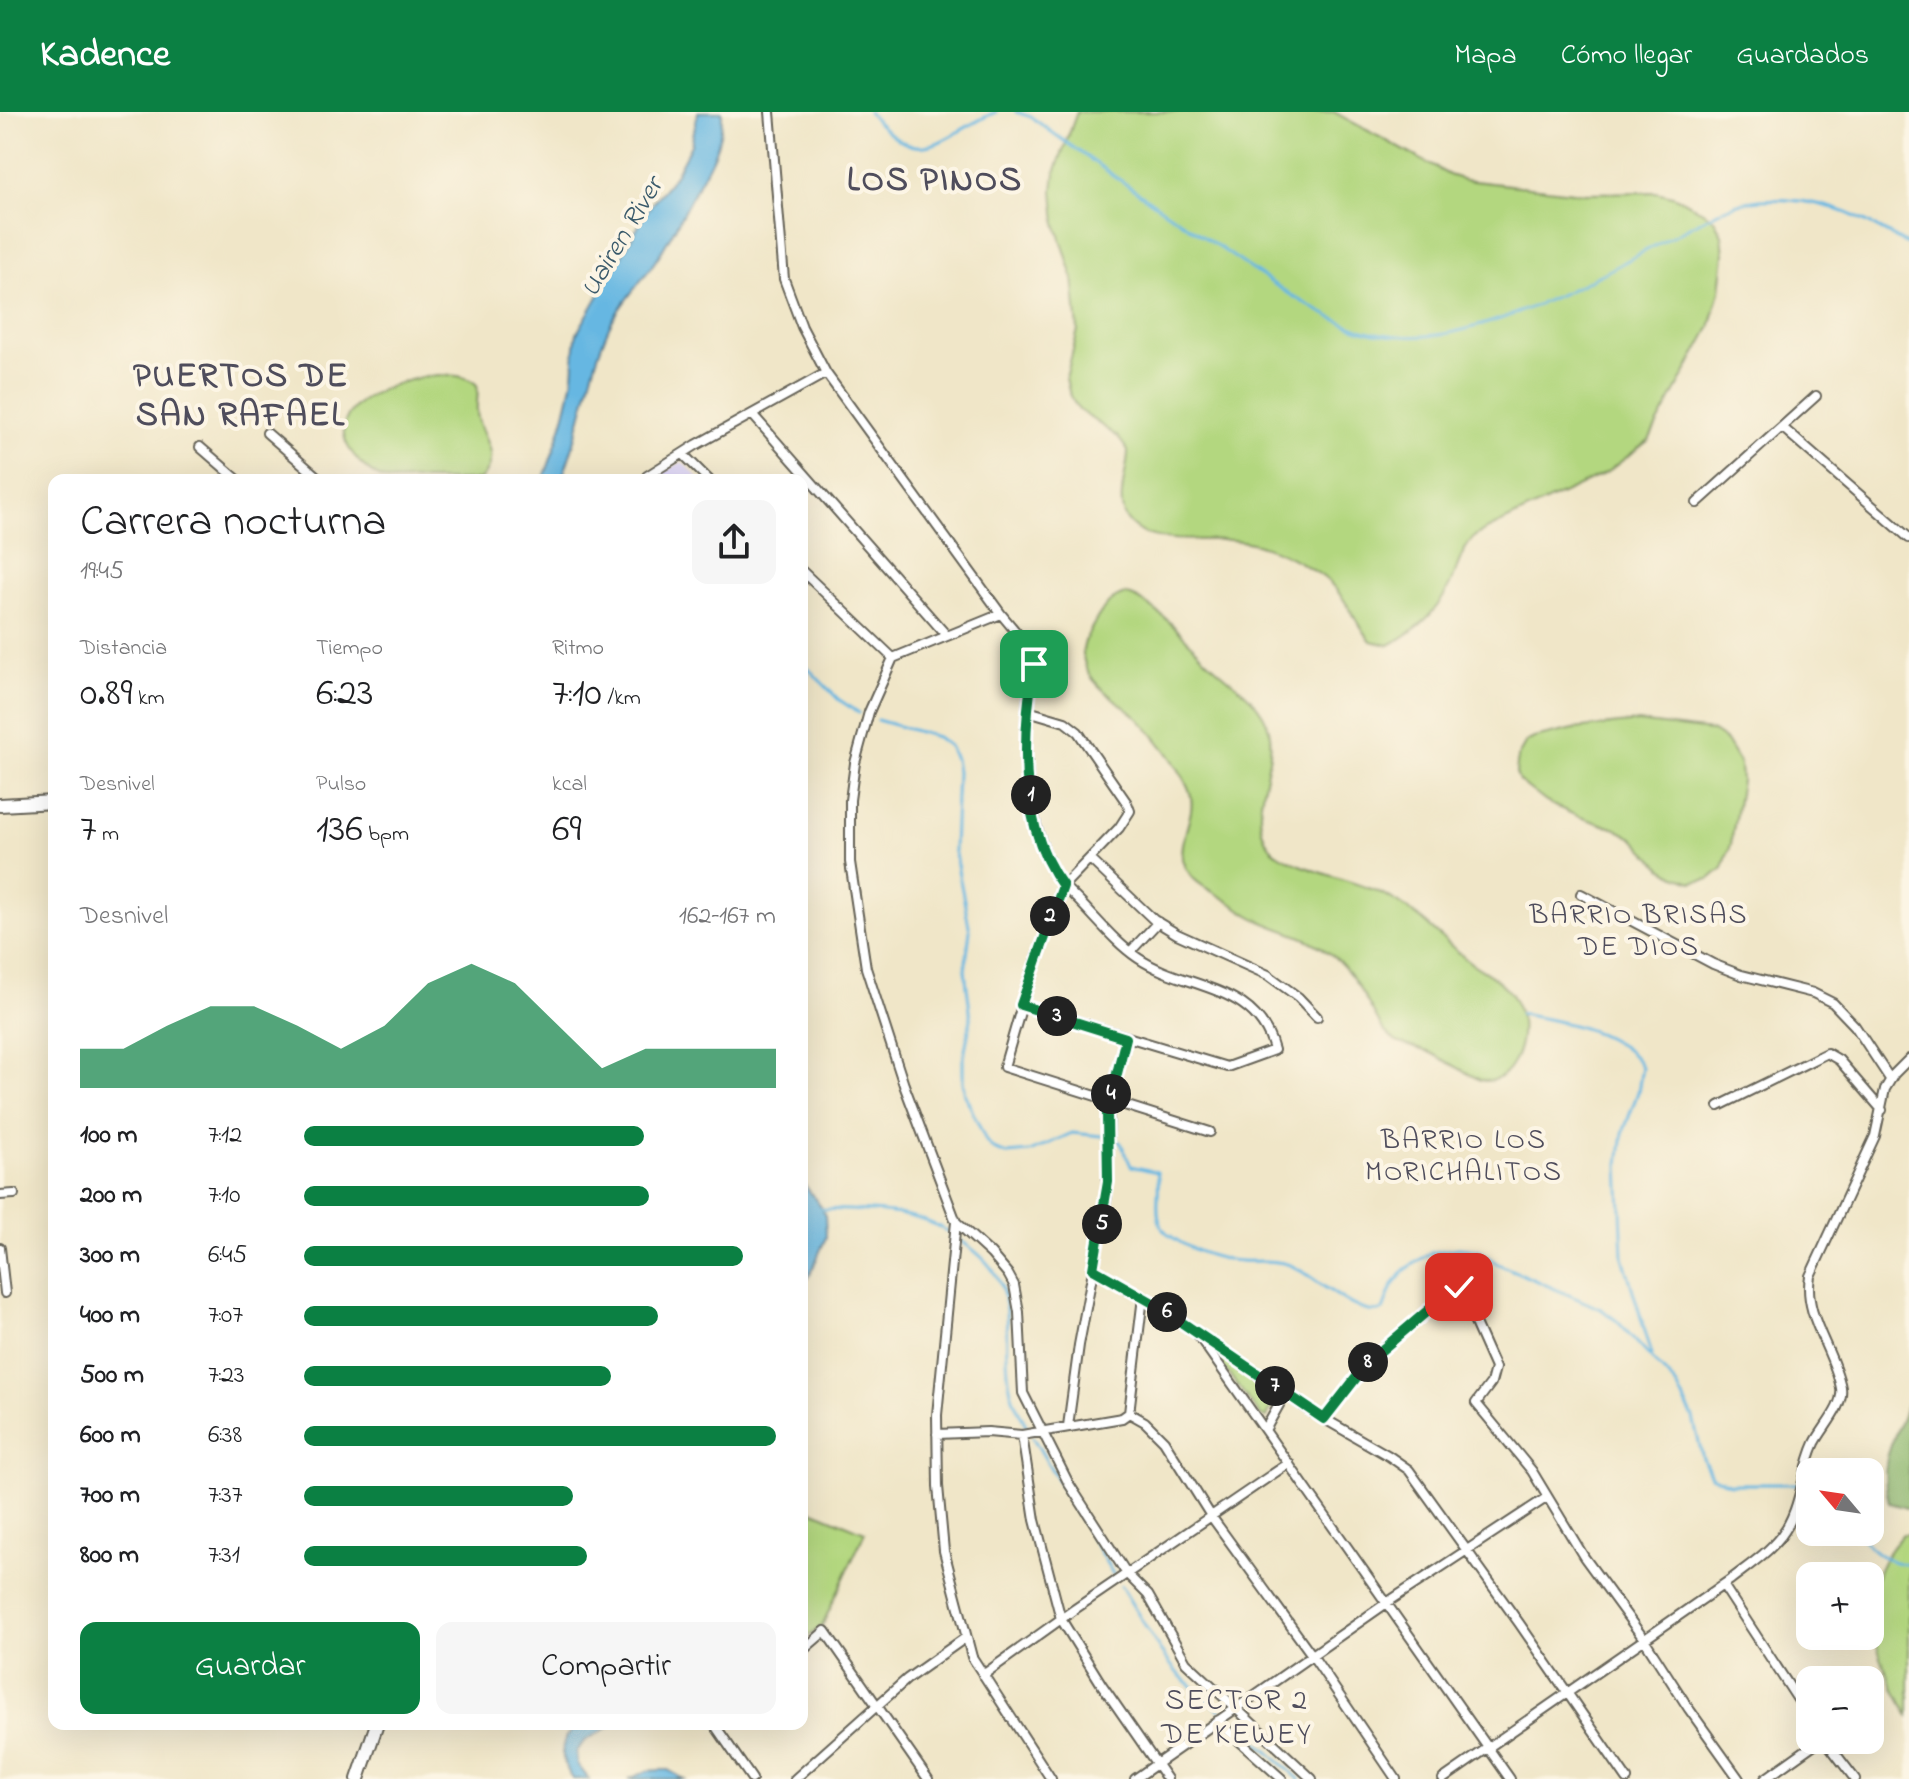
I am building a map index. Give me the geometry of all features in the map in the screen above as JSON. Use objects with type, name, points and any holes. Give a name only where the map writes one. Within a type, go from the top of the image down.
[{"type":"highway","points":[[0,805],[48,802]]},
{"type":"highway","points":[[358,1779],[375,1730]]},
{"type":"street","points":[[770,112],[784,279],[793,308],[826,373],[1001,614],[1036,656],[1028,711],[1030,788],[1035,825],[1047,861],[1063,886],[1130,952],[1148,964],[1237,1000],[1264,1024],[1274,1050],[1227,1067],[1021,1005]]},
{"type":"street","points":[[650,474],[826,373]]},
{"type":"street","points":[[1697,503],[1816,396]]},
{"type":"street","points":[[752,414],[805,474]]},
{"type":"street","points":[[1783,428],[1909,538]]},
{"type":"street","points":[[267,433],[314,474]]},
{"type":"street","points":[[200,447],[231,474]]},
{"type":"street","points":[[683,454],[703,474]]},
{"type":"street","points":[[808,478],[947,636]]},
{"type":"street","points":[[808,577],[893,658]]},
{"type":"street","points":[[1001,614],[893,658],[869,712],[855,763],[849,827],[853,886],[866,968],[904,1085],[956,1222],[991,1254],[1014,1285],[1019,1312],[1020,1380],[1027,1405],[1069,1484],[1127,1574],[1148,1595],[1186,1662],[1312,1779]]},
{"type":"street","points":[[1028,711],[1065,722],[1078,732],[1129,806],[1125,821],[1063,886],[1021,1005],[1004,1067],[1210,1132]]},
{"type":"street","points":[[1090,859],[1158,922],[1177,934],[1268,975],[1298,997],[1317,1017]]},
{"type":"street","points":[[1581,894],[1713,964],[1813,993],[1833,1003],[1855,1026],[1890,1079]]},
{"type":"street","points":[[1130,952],[1158,922]]},
{"type":"street","points":[[1068,1426],[1108,1182],[1109,1100],[1126,1038]]},
{"type":"street","points":[[1719,1106],[1827,1053],[1839,1060],[1882,1110]]},
{"type":"street","points":[[1443,1779],[1723,1585],[1772,1546],[1788,1526],[1815,1443],[1840,1399],[1840,1387],[1813,1312],[1809,1285],[1818,1257],[1875,1136],[1885,1089],[1909,1059]]},
{"type":"street","points":[[0,1195],[14,1194]]},
{"type":"street","points":[[956,1222],[939,1382],[937,1434],[944,1551],[972,1657],[1051,1779]]},
{"type":"street","points":[[0,1248],[5,1293]]},
{"type":"street","points":[[1093,1269],[1143,1297],[1285,1394],[1409,1470],[1627,1779]]},
{"type":"street","points":[[1324,1419],[1370,1360],[1459,1287],[1495,1368],[1491,1383],[1476,1403],[1532,1471],[1584,1557],[1739,1779]]},
{"type":"street","points":[[937,1434],[988,1432],[1022,1435],[1122,1418],[1129,1413],[1143,1297]]},
{"type":"street","points":[[1196,1331],[1510,1779]]},
{"type":"street","points":[[1265,1430],[1285,1394]]},
{"type":"street","points":[[1129,1413],[1145,1422],[1164,1441],[1211,1516],[1312,1655],[1396,1779]]},
{"type":"street","points":[[1022,1435],[1035,1520],[1061,1619],[1167,1779]]},
{"type":"street","points":[[983,1675],[1289,1463]]},
{"type":"street","points":[[1135,1779],[1388,1602],[1546,1498]]},
{"type":"street","points":[[1723,1585],[1796,1697]]},
{"type":"street","points":[[808,1646],[825,1631],[928,1779]]},
{"type":"street","points":[[795,1779],[918,1670],[965,1638]]},
{"type":"street","points":[[1217,1721],[1282,1779]]},
{"type":"street","points":[[718,1730],[752,1779]]},
{"type":"street","points":[[1765,1779],[1802,1754]]},
{"type":"street","points":[[1834,1754],[1855,1779]]},
{"type":"shaded area","points":[[682,462],[695,474],[661,474]]},
{"type":"green space","points":[[1077,112],[1334,112],[1449,175],[1465,180],[1582,193],[1656,192],[1673,196],[1703,211],[1715,221],[1722,235],[1724,254],[1720,291],[1710,328],[1649,440],[1606,473],[1476,535],[1463,552],[1444,596],[1429,616],[1389,645],[1371,641],[1335,588],[1319,574],[1291,558],[1241,541],[1161,538],[1134,527],[1125,517],[1122,494],[1128,451],[1118,437],[1079,410],[1070,396],[1066,378],[1078,330],[1073,277],[1056,223],[1053,190],[1055,173]]},
{"type":"green space","points":[[423,377],[464,377],[477,385],[479,422],[490,454],[484,474],[374,474],[353,454],[344,436],[345,421],[354,408],[386,388]]},
{"type":"green space","points":[[1126,594],[1149,605],[1169,622],[1251,698],[1265,718],[1271,744],[1260,819],[1270,847],[1290,861],[1393,899],[1510,993],[1520,1017],[1520,1041],[1513,1062],[1500,1077],[1480,1080],[1431,1053],[1397,1042],[1384,1031],[1355,981],[1332,955],[1306,939],[1250,916],[1194,879],[1183,856],[1191,810],[1188,787],[1152,733],[1099,686],[1084,661],[1085,640],[1098,617],[1111,601]]},
{"type":"green space","points":[[1638,722],[1711,731],[1726,741],[1740,764],[1741,781],[1731,844],[1723,868],[1710,879],[1692,882],[1676,876],[1662,868],[1633,838],[1546,802],[1519,781],[1516,773],[1518,756],[1526,742],[1534,738],[1574,729]]},
{"type":"green space","points":[[1224,1355],[1277,1392],[1267,1418],[1261,1416],[1221,1364],[1219,1358]]},
{"type":"green space","points":[[1909,1400],[1909,1509],[1889,1503],[1885,1474],[1889,1450]]},
{"type":"green space","points":[[808,1508],[865,1532],[822,1626],[809,1636]]},
{"type":"green space","points":[[1903,1534],[1909,1534],[1909,1716],[1878,1650],[1884,1650],[1883,1562]]},
{"type":"water","points":[[698,112],[722,112],[715,151],[707,169],[652,266],[609,327],[563,474],[545,474],[570,395],[577,333],[650,206],[675,175],[691,145]]},
{"type":"water","points":[[808,1189],[825,1216],[826,1237],[808,1278]]},
{"type":"water","points":[[573,1730],[604,1730],[586,1740],[576,1751],[577,1764],[589,1779],[573,1779],[568,1771],[563,1749]]},
{"type":"water","points":[[668,1770],[684,1779],[629,1779],[647,1771]]},
{"type":"waterway","points":[[868,112],[887,131],[903,142],[917,146],[944,140],[996,112]]},
{"type":"waterway","points":[[1016,112],[1031,117],[1298,299],[1351,326],[1388,335],[1429,336],[1489,323],[1558,296],[1724,209],[1753,201],[1802,201],[1833,208],[1909,245]]},
{"type":"waterway","points":[[808,668],[838,699],[859,713]]},
{"type":"waterway","points":[[877,720],[937,737],[949,746],[955,759],[954,849],[970,931],[965,970],[971,1019],[963,1060],[963,1082],[965,1095],[986,1141],[993,1149],[1007,1154],[1030,1152],[1072,1133],[1102,1136]]},
{"type":"waterway","points":[[1520,1014],[1570,1024],[1604,1036],[1632,1054],[1642,1067],[1638,1092],[1623,1133],[1619,1164],[1623,1257],[1652,1355]]},
{"type":"waterway","points":[[1114,1139],[1121,1143],[1131,1166],[1157,1172],[1159,1219],[1173,1238],[1221,1258],[1290,1265],[1362,1309],[1373,1312],[1383,1310],[1392,1286],[1405,1270],[1430,1253],[1458,1248],[1478,1250],[1498,1264],[1601,1309],[1617,1321],[1677,1386],[1693,1418],[1703,1459],[1711,1476],[1730,1484],[1796,1484]]},
{"type":"waterway","points":[[820,1209],[903,1215],[934,1224],[948,1232]]},
{"type":"waterway","points":[[961,1241],[981,1256],[1002,1287],[1010,1387],[1027,1427]]},
{"type":"waterway","points":[[1033,1438],[1113,1574]]},
{"type":"waterway","points":[[1870,1546],[1893,1562],[1909,1564]]},
{"type":"waterway","points":[[1121,1586],[1178,1674],[1220,1710]]},
{"type":"waterway","points":[[1231,1719],[1299,1779]]},
{"type":"district","name":"LOS PINOS","points":[[935,178]]},
{"type":"district","name":"PUERTOS DE SAN RAFAEL","points":[[241,394]]},
{"type":"district","name":"BARRIO BRISAS DE DIOS","points":[[1639,929]]},
{"type":"district","name":"BARRIO LOS MORICHALITOS","points":[[1464,1154]]},
{"type":"district","name":"SECTOR 2 DE KEWEY","points":[[1237,1716]]},
{"type":"route","points":[[1034,664],[1027,721],[1030,788],[1041,847],[1063,886],[1021,1005],[1126,1038],[1107,1113],[1108,1182],[1093,1269],[1153,1303],[1324,1419],[1388,1342],[1459,1287]]},
{"type":"water label","name":"Uairen River","points":[[620,236]]}]
